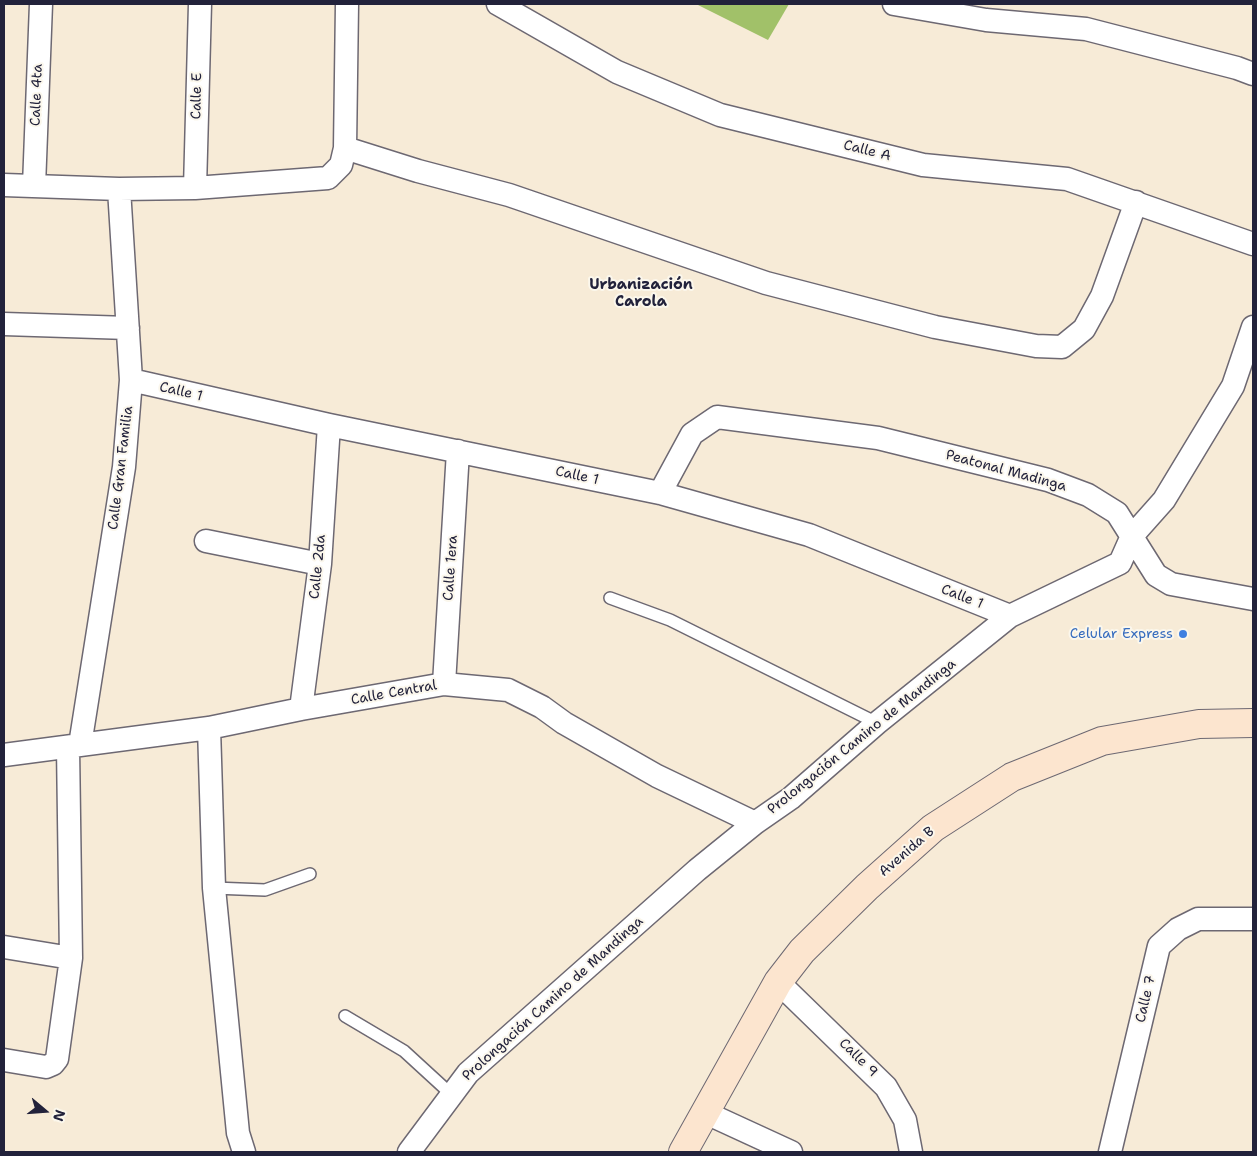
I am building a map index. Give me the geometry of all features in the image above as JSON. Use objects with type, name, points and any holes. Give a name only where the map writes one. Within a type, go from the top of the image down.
[{"type":"main road","name":"Avenida B","points":[[683,1152],[778,982],[802,951],[854,899],[926,835],[1012,777],[1102,741],[1199,724],[1253,723]]},
{"type":"street","name":"Calle 4ta","points":[[34,186],[41,4]]},
{"type":"street","name":"Calle E","points":[[195,188],[200,4]]},
{"type":"street","points":[[4,185],[119,189],[195,188],[328,178],[341,166],[345,148],[347,4]]},
{"type":"street","name":"Calle A","points":[[501,4],[617,72],[720,115],[923,165],[1066,179],[1253,244]]},
{"type":"street","points":[[894,4],[986,20],[1086,29],[1237,68],[1253,74]]},
{"type":"street","points":[[345,148],[418,171],[509,195],[766,283],[934,328],[1036,346],[1062,347],[1084,329],[1102,296],[1136,202]]},
{"type":"street","name":"Calle Gran Familia","points":[[4,1060],[46,1067],[53,1064],[57,1059],[71,958],[74,746],[124,467],[131,380],[119,189]]},
{"type":"street","points":[[4,324],[128,328]]},
{"type":"street","name":"Prolongación Camino de Mandinga","points":[[410,1152],[468,1073],[697,870],[755,823],[791,798],[877,723],[1010,616],[1120,563],[1132,536],[1164,500],[1233,386],[1253,327]]},
{"type":"street","name":"Calle 1","points":[[131,380],[329,425],[660,493],[809,536],[1010,616]]},
{"type":"street","name":"Peatonal Madinga","points":[[660,493],[692,434],[717,417],[878,438],[1048,480],[1088,495],[1117,513],[1156,575],[1171,584],[1253,599]]},
{"type":"street","name":"Calle 2da","points":[[301,709],[320,564],[329,425]]},
{"type":"street","name":"Calle 1era","points":[[444,684],[458,451]]},
{"type":"street","points":[[206,541],[320,564]]},
{"type":"street","name":"Calle Central","points":[[4,755],[209,728],[301,709],[444,684],[508,690],[542,707],[564,723],[657,776],[755,823]]},
{"type":"street","points":[[209,728],[214,888],[238,1133],[244,1152]]},
{"type":"street","name":"Calle 7","points":[[1110,1152],[1159,946],[1178,929],[1198,919],[1253,919]]},
{"type":"street","points":[[4,947],[71,958]]},
{"type":"street","name":"Calle 9","points":[[778,982],[886,1087],[905,1120],[912,1152]]},
{"type":"street","points":[[704,1112],[791,1152]]},
{"type":"lane","points":[[610,598],[670,620],[877,723]]},
{"type":"lane","points":[[214,888],[265,890],[310,874]]},
{"type":"lane","points":[[345,1016],[404,1051],[452,1095]]},
{"type":"green space","points":[[696,4],[789,4],[768,40]]},
{"type":"place","name":"Celular Express","points":[[1183,634]]},
{"type":"district","name":"Urbanización Carola","points":[[641,294]]}]
